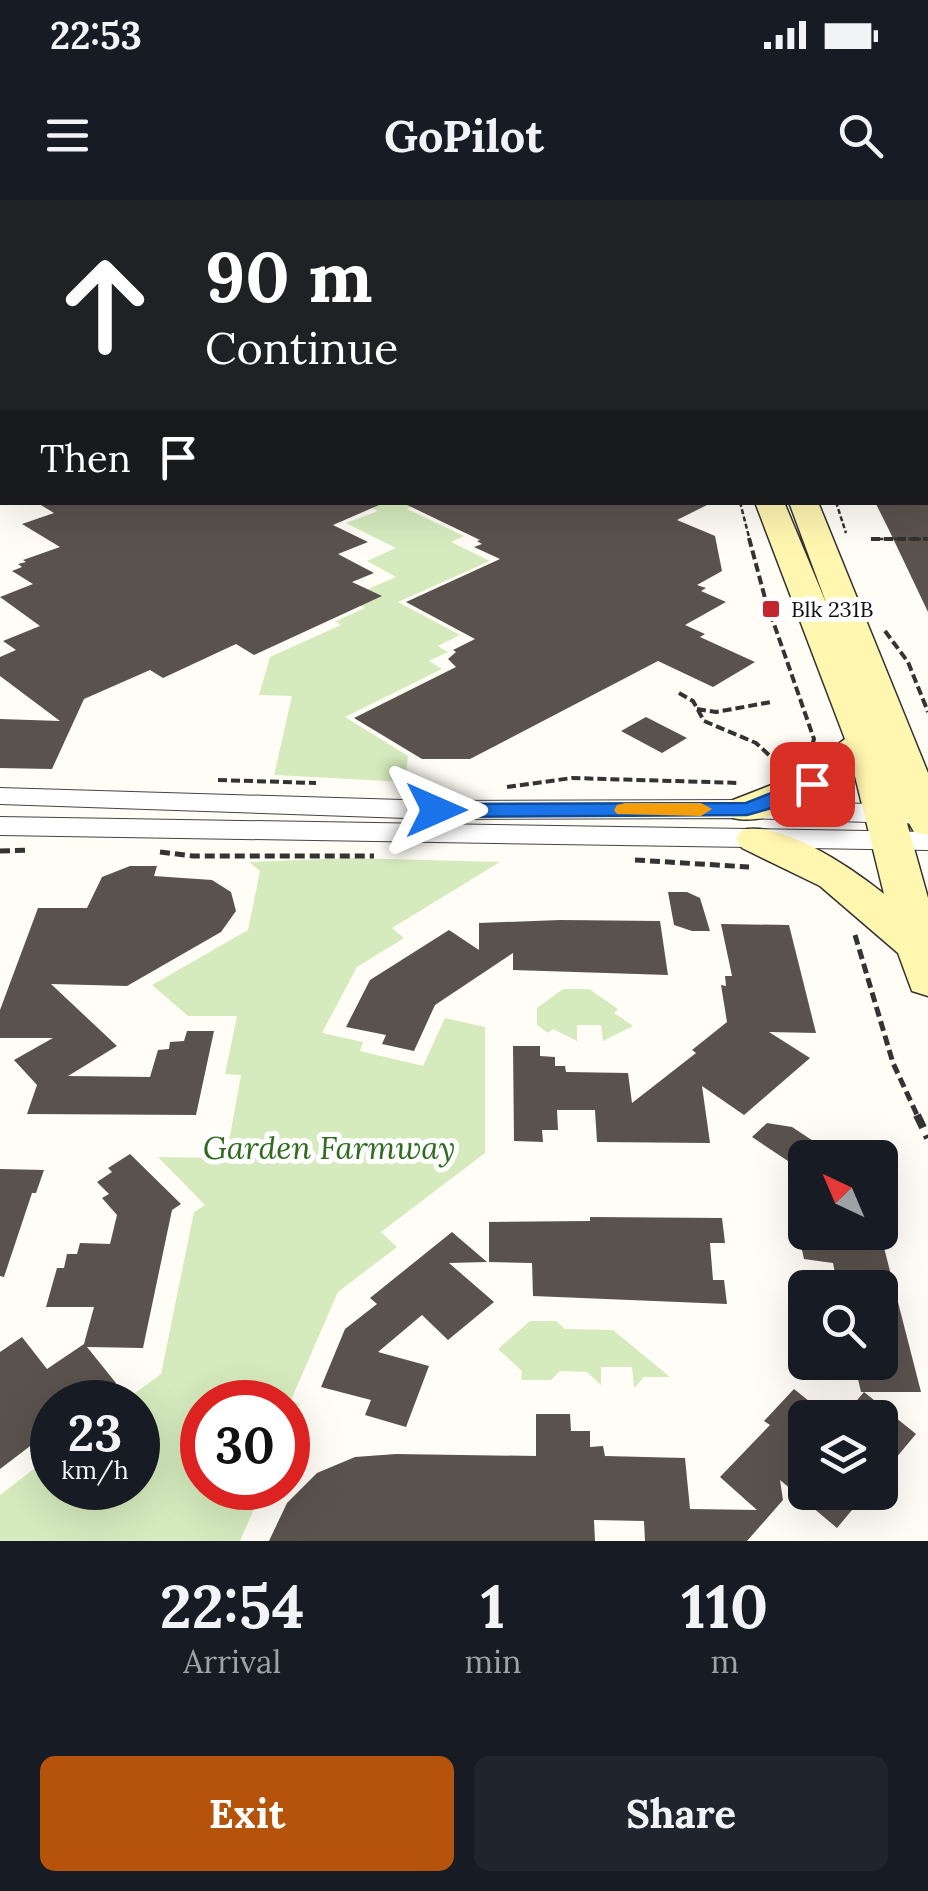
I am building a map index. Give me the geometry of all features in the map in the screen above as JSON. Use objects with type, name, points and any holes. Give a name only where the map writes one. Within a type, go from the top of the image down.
[{"type":"main road","points":[[771,505],[896,727],[928,757]]},
{"type":"main road","points":[[804,505],[896,727],[914,825],[922,962]]},
{"type":"main road","points":[[896,727],[790,796],[754,825],[835,876],[922,962]]},
{"type":"street","points":[[0,796],[754,825]]},
{"type":"street","points":[[206,829],[230,820],[232,813],[222,803]]},
{"type":"street","points":[[0,826],[206,829],[914,825]]},
{"type":"path","points":[[741,505],[765,598],[814,739],[810,753]]},
{"type":"path","points":[[837,505],[846,533]]},
{"type":"path","points":[[871,539],[928,539]]},
{"type":"path","points":[[877,620],[908,662],[896,727]]},
{"type":"path","points":[[679,693],[693,701],[704,721],[756,743],[784,770],[775,774]]},
{"type":"path","points":[[694,708],[716,712],[771,702]]},
{"type":"path","points":[[494,788],[572,778],[754,825]]},
{"type":"path","points":[[632,860],[754,825]]},
{"type":"path","points":[[0,851],[32,850]]},
{"type":"path","points":[[155,851],[194,856],[380,856]]},
{"type":"path","points":[[851,928],[859,940],[893,1063],[928,1138]]},
{"type":"green space","points":[[366,505],[416,505],[407,509],[464,536],[451,542],[490,561],[398,602],[460,635],[438,646],[448,652],[429,661],[442,669],[345,717],[408,756],[405,782],[274,775],[292,696],[259,695],[270,657],[341,625],[336,621],[365,608],[347,598],[396,577],[367,561],[396,548],[346,523],[378,511]]},
{"type":"green space","name":"Garden Farmway","points":[[350,858],[500,862],[392,928],[404,938],[357,967],[322,1033],[363,1042],[360,1051],[423,1066],[445,1018],[485,1027],[485,1153],[381,1232],[397,1247],[338,1292],[300,1380],[180,1380],[180,1510],[253,1510],[240,1541],[0,1541],[0,1495],[30,1472],[30,1510],[160,1510],[160,1380],[153,1380],[161,1374],[194,1212],[205,1205],[158,1157],[226,1158],[241,1075],[225,1074],[237,1016],[188,1016],[152,985],[248,930],[260,871],[249,862]]},
{"type":"green space","points":[[563,989],[589,989],[618,1009],[614,1013],[633,1026],[603,1041],[601,1025],[577,1025],[577,1041],[553,1029],[548,1033],[537,1025],[537,1008]]},
{"type":"green space","points":[[530,1321],[556,1321],[565,1329],[613,1330],[670,1377],[644,1377],[634,1388],[632,1367],[601,1367],[601,1385],[587,1372],[560,1371],[551,1380],[521,1380],[522,1371],[498,1349]]},
{"type":"building","points":[[41,505],[379,505],[333,525],[368,542],[338,554],[374,573],[352,582],[382,596],[254,655],[236,644],[163,678],[150,670],[84,699],[52,769],[0,768],[0,719],[60,721],[0,676],[0,657],[16,650],[3,641],[40,626],[0,597],[33,584],[12,571],[22,567],[18,564],[26,562],[23,560],[60,547],[22,524],[54,513]]},
{"type":"building","points":[[407,505],[707,505],[677,520],[715,536],[722,571],[697,585],[706,588],[701,591],[726,602],[685,625],[705,634],[700,637],[755,662],[713,687],[658,661],[470,759],[422,759],[354,718],[456,667],[448,659],[456,652],[453,650],[475,639],[406,602],[500,559],[474,547],[482,544],[477,541],[480,540]]},
{"type":"building","points":[[876,505],[928,505],[928,612]]},
{"type":"building","points":[[646,717],[687,738],[662,753],[621,731]]},
{"type":"building","points":[[130,866],[157,866],[154,876],[212,880],[231,892],[236,911],[221,932],[127,986],[51,984],[117,1046],[68,1076],[150,1077],[158,1050],[169,1049],[170,1042],[184,1041],[187,1031],[214,1031],[196,1115],[27,1114],[37,1085],[14,1060],[53,1038],[0,1038],[0,1010],[38,908],[87,908],[102,877]]},
{"type":"building","points":[[668,892],[687,892],[700,898],[710,931],[674,925]]},
{"type":"building","points":[[660,921],[668,975],[513,970],[513,953],[435,1005],[414,1051],[382,1044],[386,1035],[346,1027],[370,980],[449,930],[479,950],[479,923]]},
{"type":"building","points":[[721,924],[789,925],[816,1033],[769,1032],[810,1058],[744,1115],[702,1086],[710,1143],[597,1142],[595,1110],[557,1110],[558,1130],[542,1130],[543,1142],[514,1141],[513,1046],[540,1046],[540,1056],[555,1057],[555,1066],[565,1066],[566,1072],[628,1073],[632,1103],[696,1053],[692,1050],[727,1022],[721,985],[726,986],[725,976],[732,976]]},
{"type":"building","points":[[767,1123],[792,1127],[812,1140],[788,1140],[788,1161],[752,1137]]},
{"type":"building","points":[[130,1154],[181,1204],[172,1210],[143,1348],[87,1347],[114,1380],[30,1380],[30,1446],[0,1469],[0,1352],[22,1337],[47,1369],[84,1344],[94,1307],[46,1307],[57,1268],[64,1268],[67,1254],[77,1254],[80,1243],[110,1244],[117,1215],[102,1198],[109,1194],[97,1182],[112,1172],[108,1168]]},
{"type":"building","points":[[0,1169],[44,1170],[36,1193],[32,1193],[4,1277],[0,1276]]},
{"type":"building","points":[[590,1217],[722,1218],[725,1243],[710,1243],[713,1280],[724,1280],[727,1304],[533,1296],[532,1263],[489,1262],[489,1222],[590,1221]]},
{"type":"building","points":[[452,1232],[487,1262],[449,1263],[494,1302],[448,1340],[422,1315],[378,1352],[429,1366],[406,1427],[365,1415],[371,1400],[321,1387],[345,1329],[377,1304],[370,1298]]},
{"type":"building","points":[[802,1250],[885,1250],[890,1270],[834,1270],[833,1263],[804,1259]]},
{"type":"building","points":[[898,1302],[921,1392],[861,1392],[858,1380],[898,1380]]},
{"type":"building","points":[[794,1389],[808,1400],[788,1400],[788,1487],[780,1480],[783,1500],[747,1541],[645,1541],[644,1521],[594,1520],[595,1541],[269,1541],[284,1510],[310,1510],[310,1480],[317,1473],[355,1457],[536,1456],[536,1414],[570,1414],[571,1431],[590,1431],[590,1447],[603,1446],[605,1456],[685,1458],[690,1509],[757,1510],[720,1477],[770,1425],[764,1421]]},
{"type":"building","points":[[864,1392],[874,1400],[857,1400]]},
{"type":"building","points":[[898,1419],[916,1434],[898,1456]]},
{"type":"building","points":[[816,1510],[852,1510],[837,1528]]},
{"type":"slow traffic","points":[[625,810],[701,809]]},
{"type":"place","name":"Blk 231B","points":[[771,609]]},
{"type":"route","points":[[436,810],[747,809],[790,796],[812,784]]}]
